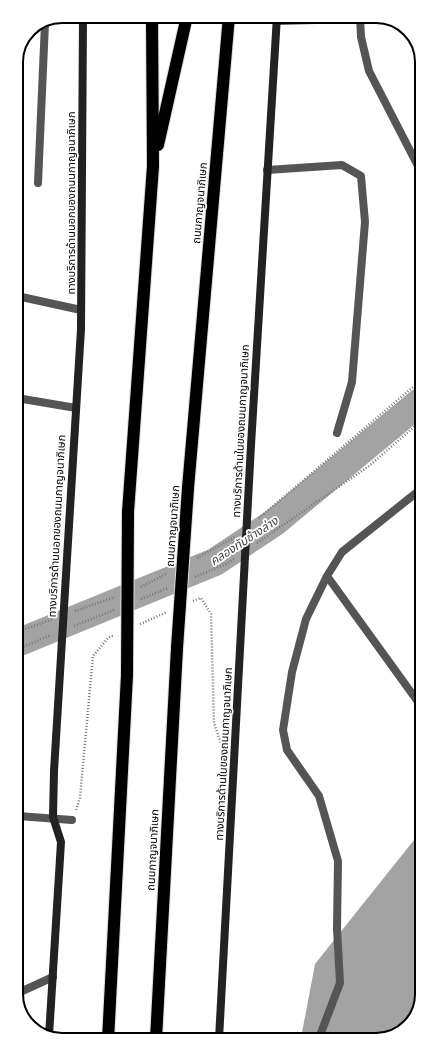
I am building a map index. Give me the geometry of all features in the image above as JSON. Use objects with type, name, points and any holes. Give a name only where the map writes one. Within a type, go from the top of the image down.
[{"type":"highway","points":[[108,1033],[127,675],[128,512],[153,166],[152,23]]},
{"type":"highway","points":[[153,166],[185,23]]},
{"type":"highway","name":"ถนนกาญจนาภิเษก","points":[[156,1033],[177,648],[188,488],[228,23]]},
{"type":"main road","name":"ทางบริการด้านนอกของถนนกาญจนาภิเษก","points":[[49,1031],[61,842],[53,817],[54,771],[81,310],[83,23]]},
{"type":"main road","name":"ทางบริการด้านในของถนนกาญจนาภิเษก","points":[[219,1033],[251,444],[277,23]]},
{"type":"street","points":[[361,23],[361,37],[369,71],[415,160]]},
{"type":"street","points":[[38,183],[46,27]]},
{"type":"street","points":[[267,170],[342,165],[361,176],[365,222],[352,382],[337,433]]},
{"type":"street","points":[[23,297],[81,310]]},
{"type":"street","points":[[23,399],[76,408]]},
{"type":"street","points":[[321,1033],[340,983],[337,929],[338,861],[319,796],[287,750],[282,730],[292,672],[306,619],[326,576],[342,552],[415,494]]},
{"type":"street","points":[[326,576],[415,698]]},
{"type":"street","points":[[23,816],[53,817],[72,820]]},
{"type":"street","points":[[23,991],[53,977]]},
{"type":"path","points":[[253,523],[415,385]]},
{"type":"path","points":[[252,546],[369,466],[415,427]]},
{"type":"path","points":[[190,561],[236,536]]},
{"type":"path","points":[[226,564],[239,555]]},
{"type":"path","points":[[137,589],[171,572]]},
{"type":"path","points":[[71,612],[123,594]]},
{"type":"path","points":[[188,603],[201,598],[211,614],[214,723],[223,750]]},
{"type":"path","points":[[135,626],[168,612]]},
{"type":"path","points":[[23,630],[56,618]]},
{"type":"path","points":[[72,820],[80,798],[93,656],[108,638],[115,635]]},
{"type":"shaded area","points":[[415,839],[415,994],[413,1006],[404,1022],[388,1031],[376,1033],[302,1033],[315,964]]},
{"type":"waterway","name":"คลองทับช้างล่าง","points":[[23,641],[215,562],[275,522],[415,406]]}]
